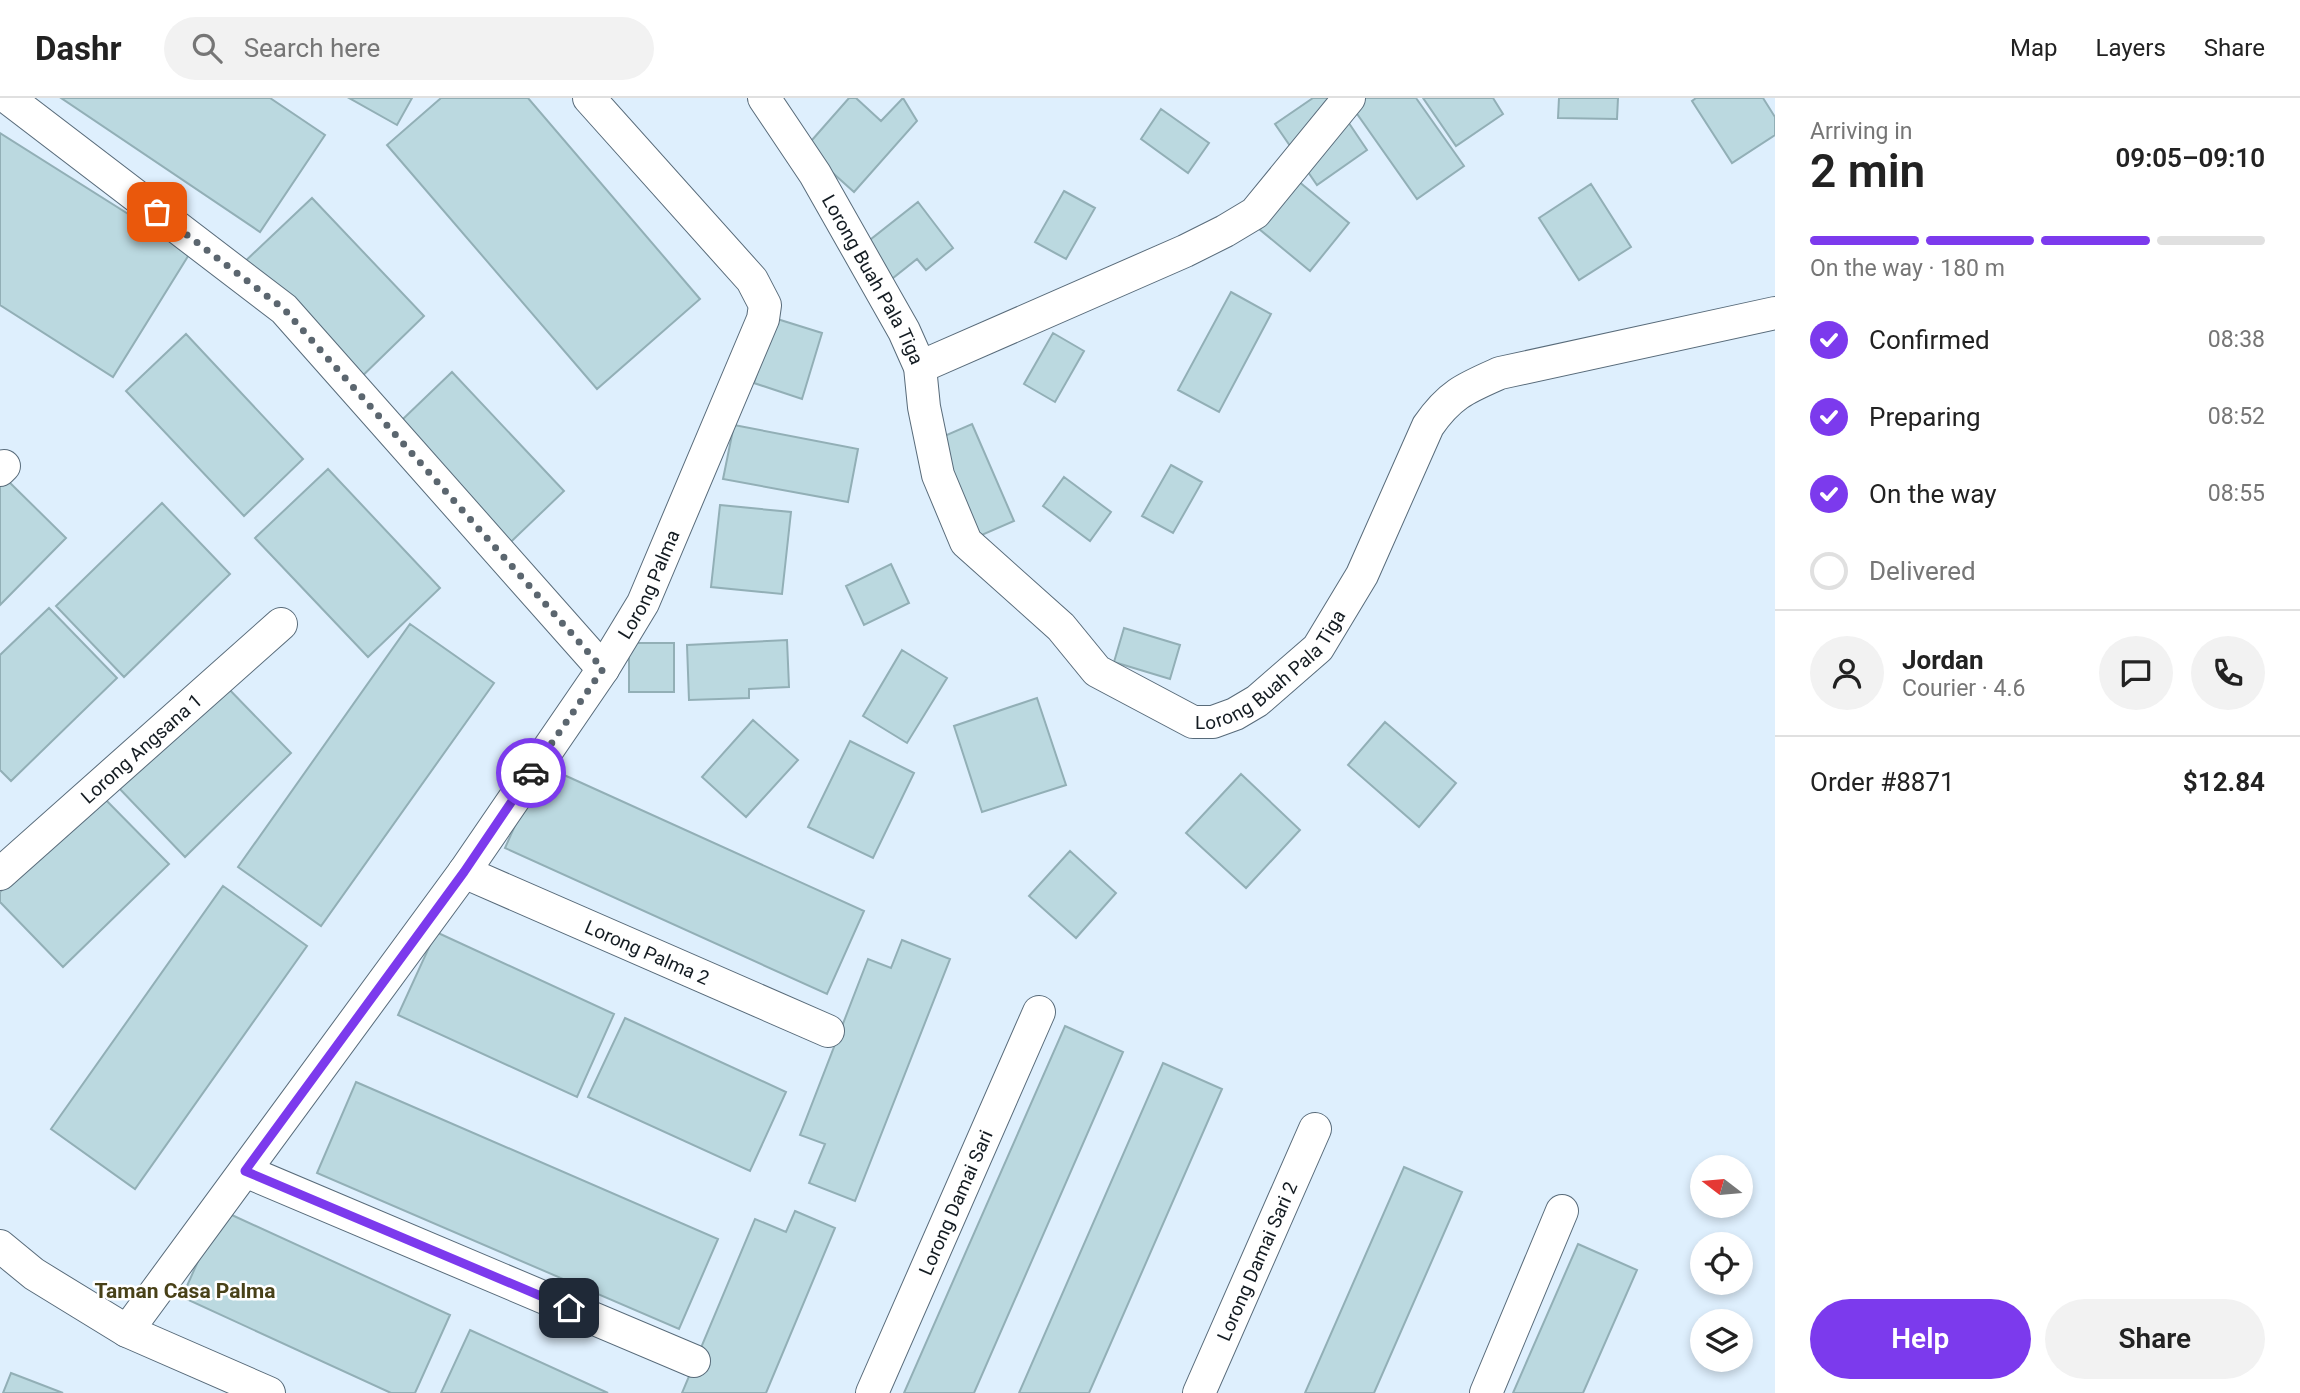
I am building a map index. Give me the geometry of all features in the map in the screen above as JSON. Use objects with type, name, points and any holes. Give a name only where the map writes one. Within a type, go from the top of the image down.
[{"type":"street","points":[[8,98],[284,309],[603,669]]},
{"type":"street","name":"Lorong Palma","points":[[127,1331],[464,872],[603,669],[643,603],[758,331],[765,305],[752,280],[589,98]]},
{"type":"street","name":"Lorong Buah Pala Tiga","points":[[764,98],[815,174],[904,331],[920,367],[938,475],[966,542],[1061,626],[1097,671],[1193,722],[1213,722],[1236,714],[1257,701],[1318,648],[1362,575],[1428,426],[1441,407],[1462,390],[1500,373],[1775,313]]},
{"type":"street","points":[[920,367],[1185,251],[1255,213],[1349,98]]},
{"type":"street","name":"Lorong Angsana 1","points":[[0,874],[281,624]]},
{"type":"street","name":"Lorong Palma 2","points":[[464,872],[828,1031]]},
{"type":"street","name":"Lorong Damai Sari","points":[[872,1393],[1039,1012]]},
{"type":"street","name":"Lorong Damai Sari 2","points":[[1199,1393],[1315,1129]]},
{"type":"street","points":[[245,1171],[694,1360]]},
{"type":"street","points":[[1486,1393],[1562,1211]]},
{"type":"street","points":[[0,1246],[34,1274],[127,1331],[269,1393]]},
{"type":"building","points":[[61,98],[270,98],[325,135],[260,232]]},
{"type":"building","points":[[349,98],[412,98],[397,125]]},
{"type":"building","points":[[441,98],[528,98],[700,299],[597,389],[387,145]]},
{"type":"building","points":[[849,98],[856,98],[881,121],[903,98],[917,121],[854,192],[805,148]]},
{"type":"building","points":[[1313,98],[1332,98],[1367,150],[1317,185],[1275,124]]},
{"type":"building","points":[[1353,98],[1416,98],[1464,166],[1417,199],[1348,101]]},
{"type":"building","points":[[1423,98],[1493,98],[1503,114],[1456,146]]},
{"type":"building","points":[[1559,98],[1618,98],[1617,119],[1558,118]]},
{"type":"building","points":[[1696,98],[1763,98],[1775,117],[1775,135],[1732,163],[1692,101]]},
{"type":"building","points":[[1161,109],[1209,143],[1188,173],[1141,139]]},
{"type":"building","points":[[0,133],[190,253],[113,377],[0,305]]},
{"type":"building","points":[[1292,176],[1349,223],[1310,271],[1253,224]]},
{"type":"building","points":[[1591,184],[1631,247],[1579,280],[1539,218]]},
{"type":"building","points":[[1064,191],[1095,208],[1066,259],[1035,242]]},
{"type":"building","points":[[312,198],[424,316],[352,386],[239,267]]},
{"type":"building","points":[[918,202],[953,248],[926,270],[917,259],[888,282],[861,247]]},
{"type":"building","points":[[1231,292],[1271,314],[1219,412],[1178,390]]},
{"type":"building","points":[[774,318],[822,333],[802,399],[754,383]]},
{"type":"building","points":[[1053,333],[1084,351],[1055,402],[1024,384]]},
{"type":"building","points":[[186,334],[303,459],[244,516],[126,391]]},
{"type":"building","points":[[452,372],[564,491],[492,560],[380,441]]},
{"type":"building","points":[[972,424],[1014,521],[961,544],[919,447]]},
{"type":"building","points":[[734,425],[858,449],[848,502],[723,479]]},
{"type":"building","points":[[1171,465],[1202,482],[1173,533],[1142,516]]},
{"type":"building","points":[[328,469],[440,588],[368,657],[255,538]]},
{"type":"building","points":[[0,473],[66,538],[0,605]]},
{"type":"building","points":[[1064,477],[1111,512],[1090,541],[1043,506]]},
{"type":"building","points":[[162,503],[230,574],[124,677],[56,606]]},
{"type":"building","points":[[720,505],[791,512],[782,594],[711,587]]},
{"type":"building","points":[[891,564],[909,603],[864,625],[846,586]]},
{"type":"building","points":[[49,608],[117,678],[11,781],[0,770],[0,655]]},
{"type":"building","points":[[410,624],[494,683],[321,926],[238,867]]},
{"type":"building","points":[[1124,628],[1180,645],[1170,679],[1114,662]]},
{"type":"building","points":[[787,640],[789,687],[749,689],[749,698],[689,700],[687,645]]},
{"type":"building","points":[[629,643],[674,643],[674,692],[629,692]]},
{"type":"building","points":[[902,650],[947,678],[907,743],[863,716]]},
{"type":"building","points":[[223,683],[291,753],[185,857],[117,786]]},
{"type":"building","points":[[1037,698],[1066,785],[982,812],[954,726]]},
{"type":"building","points":[[753,720],[798,760],[746,817],[702,777]]},
{"type":"building","points":[[1385,722],[1456,783],[1419,827],[1348,765]]},
{"type":"building","points":[[850,741],[914,773],[873,858],[808,827]]},
{"type":"building","points":[[542,765],[864,911],[827,994],[505,848]]},
{"type":"building","points":[[1241,774],[1300,830],[1246,888],[1186,833]]},
{"type":"building","points":[[100,794],[169,864],[63,967],[0,902],[0,892]]},
{"type":"building","points":[[1070,851],[1116,893],[1076,938],[1029,896]]},
{"type":"building","points":[[223,886],[307,946],[135,1189],[51,1129]]},
{"type":"building","points":[[436,932],[614,1014],[577,1097],[398,1015]]},
{"type":"building","points":[[902,940],[950,959],[855,1201],[809,1183],[825,1144],[800,1135],[868,959],[891,968]]},
{"type":"building","points":[[625,1018],[786,1092],[750,1171],[588,1097]]},
{"type":"building","points":[[1065,1026],[1123,1052],[974,1393],[904,1393]]},
{"type":"building","points":[[1163,1063],[1222,1089],[1089,1393],[1019,1393]]},
{"type":"building","points":[[356,1082],[718,1239],[679,1329],[317,1173]]},
{"type":"building","points":[[1404,1167],[1462,1192],[1374,1393],[1305,1393]]},
{"type":"building","points":[[221,1210],[450,1315],[415,1393],[391,1393],[182,1297]]},
{"type":"building","points":[[795,1211],[835,1228],[766,1393],[682,1393],[755,1219],[786,1232]]},
{"type":"building","points":[[1578,1244],[1637,1270],[1583,1393],[1513,1393]]},
{"type":"building","points":[[470,1330],[608,1393],[441,1393]]},
{"type":"building","points":[[11,1373],[63,1393],[3,1393]]},
{"type":"way so far","points":[[157,212],[284,309],[603,669],[531,773]]},
{"type":"district","name":"Taman Casa Palma","points":[[185,1291]]},
{"type":"route","points":[[531,773],[464,872],[245,1171],[569,1308]]}]
